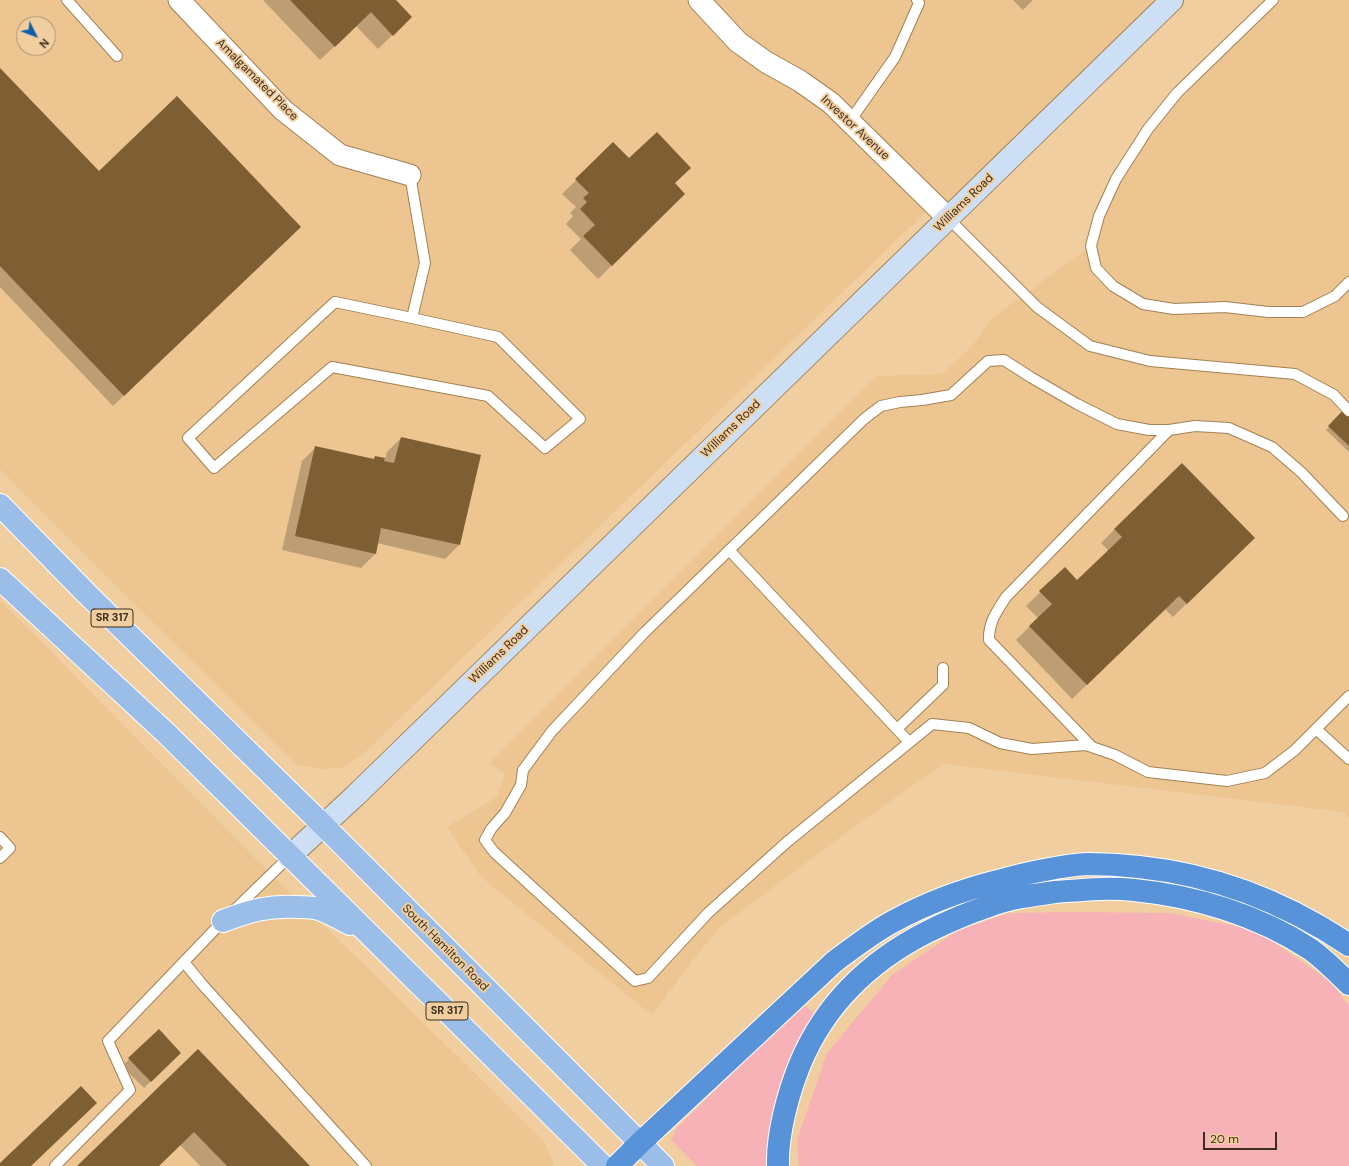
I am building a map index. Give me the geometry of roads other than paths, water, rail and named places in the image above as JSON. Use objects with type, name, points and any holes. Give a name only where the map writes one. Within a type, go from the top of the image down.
[{"type":"highway","points":[[617,1166],[834,962],[864,940],[894,921],[931,902],[969,888],[1047,870],[1088,864],[1163,870],[1202,878],[1239,888],[1298,914],[1349,945]]},
{"type":"highway","points":[[778,1166],[783,1122],[792,1084],[807,1047],[822,1022],[841,998],[867,971],[904,944],[947,922],[990,905],[1036,895],[1086,889],[1133,890],[1179,897],[1224,908],[1282,933],[1310,950],[1349,984]]},
{"type":"main road","name":"Williams Road","points":[[290,857],[324,826],[1172,0]]},
{"type":"main road","name":"South Hamilton Road","points":[[0,504],[86,593],[324,826],[664,1166]]},
{"type":"main road","name":"SR 317","points":[[0,580],[167,734],[603,1166]]},
{"type":"main road","points":[[223,921],[260,908],[283,906],[308,907],[321,910],[349,924],[377,942]]},
{"type":"street","name":"Amalgamated Place","points":[[179,0],[283,110],[340,155],[410,175]]},
{"type":"street","name":"Investor Avenue","points":[[699,0],[738,42],[766,62],[800,81],[824,98],[850,121],[948,218]]},
{"type":"lane","points":[[66,0],[116,56]]},
{"type":"lane","points":[[850,121],[895,58],[919,3],[917,0]]},
{"type":"lane","points":[[1273,0],[1177,93],[1148,129],[1116,179],[1099,216],[1091,246],[1096,268],[1113,286],[1143,304],[1174,309],[1225,307],[1268,312],[1304,312],[1335,296],[1349,282]]},
{"type":"lane","points":[[410,175],[425,263],[412,318]]},
{"type":"lane","points":[[948,218],[1037,307],[1090,346],[1150,361],[1295,374],[1334,395],[1349,411]]},
{"type":"lane","points":[[335,302],[412,318],[498,337],[580,419],[545,448],[488,396],[332,367],[214,468],[188,438],[335,302]]},
{"type":"lane","points":[[1343,516],[1301,472],[1272,447],[1229,428],[1195,426],[1169,430],[1149,430],[1117,424],[1077,404],[1004,360],[988,361],[951,395],[881,406],[864,419],[644,633],[552,730],[523,770],[521,785],[505,813],[491,829],[485,840],[494,852],[635,981],[648,978],[708,913],[801,829],[932,724],[969,728],[1000,743],[1032,749],[1086,745],[1115,755],[1148,772],[1227,781],[1265,773],[1295,750],[1349,696]]},
{"type":"lane","points":[[1092,747],[989,640],[990,626],[992,619],[1006,597],[1169,430]]},
{"type":"lane","points":[[729,550],[909,742]]},
{"type":"lane","points":[[897,729],[942,685],[943,668]]},
{"type":"lane","points":[[1316,729],[1349,760]]},
{"type":"lane","points":[[0,837],[10,848],[0,858]]},
{"type":"lane","points":[[55,1166],[130,1090],[108,1041],[223,921],[290,857]]},
{"type":"lane","points":[[184,962],[201,983],[366,1166]]}]
